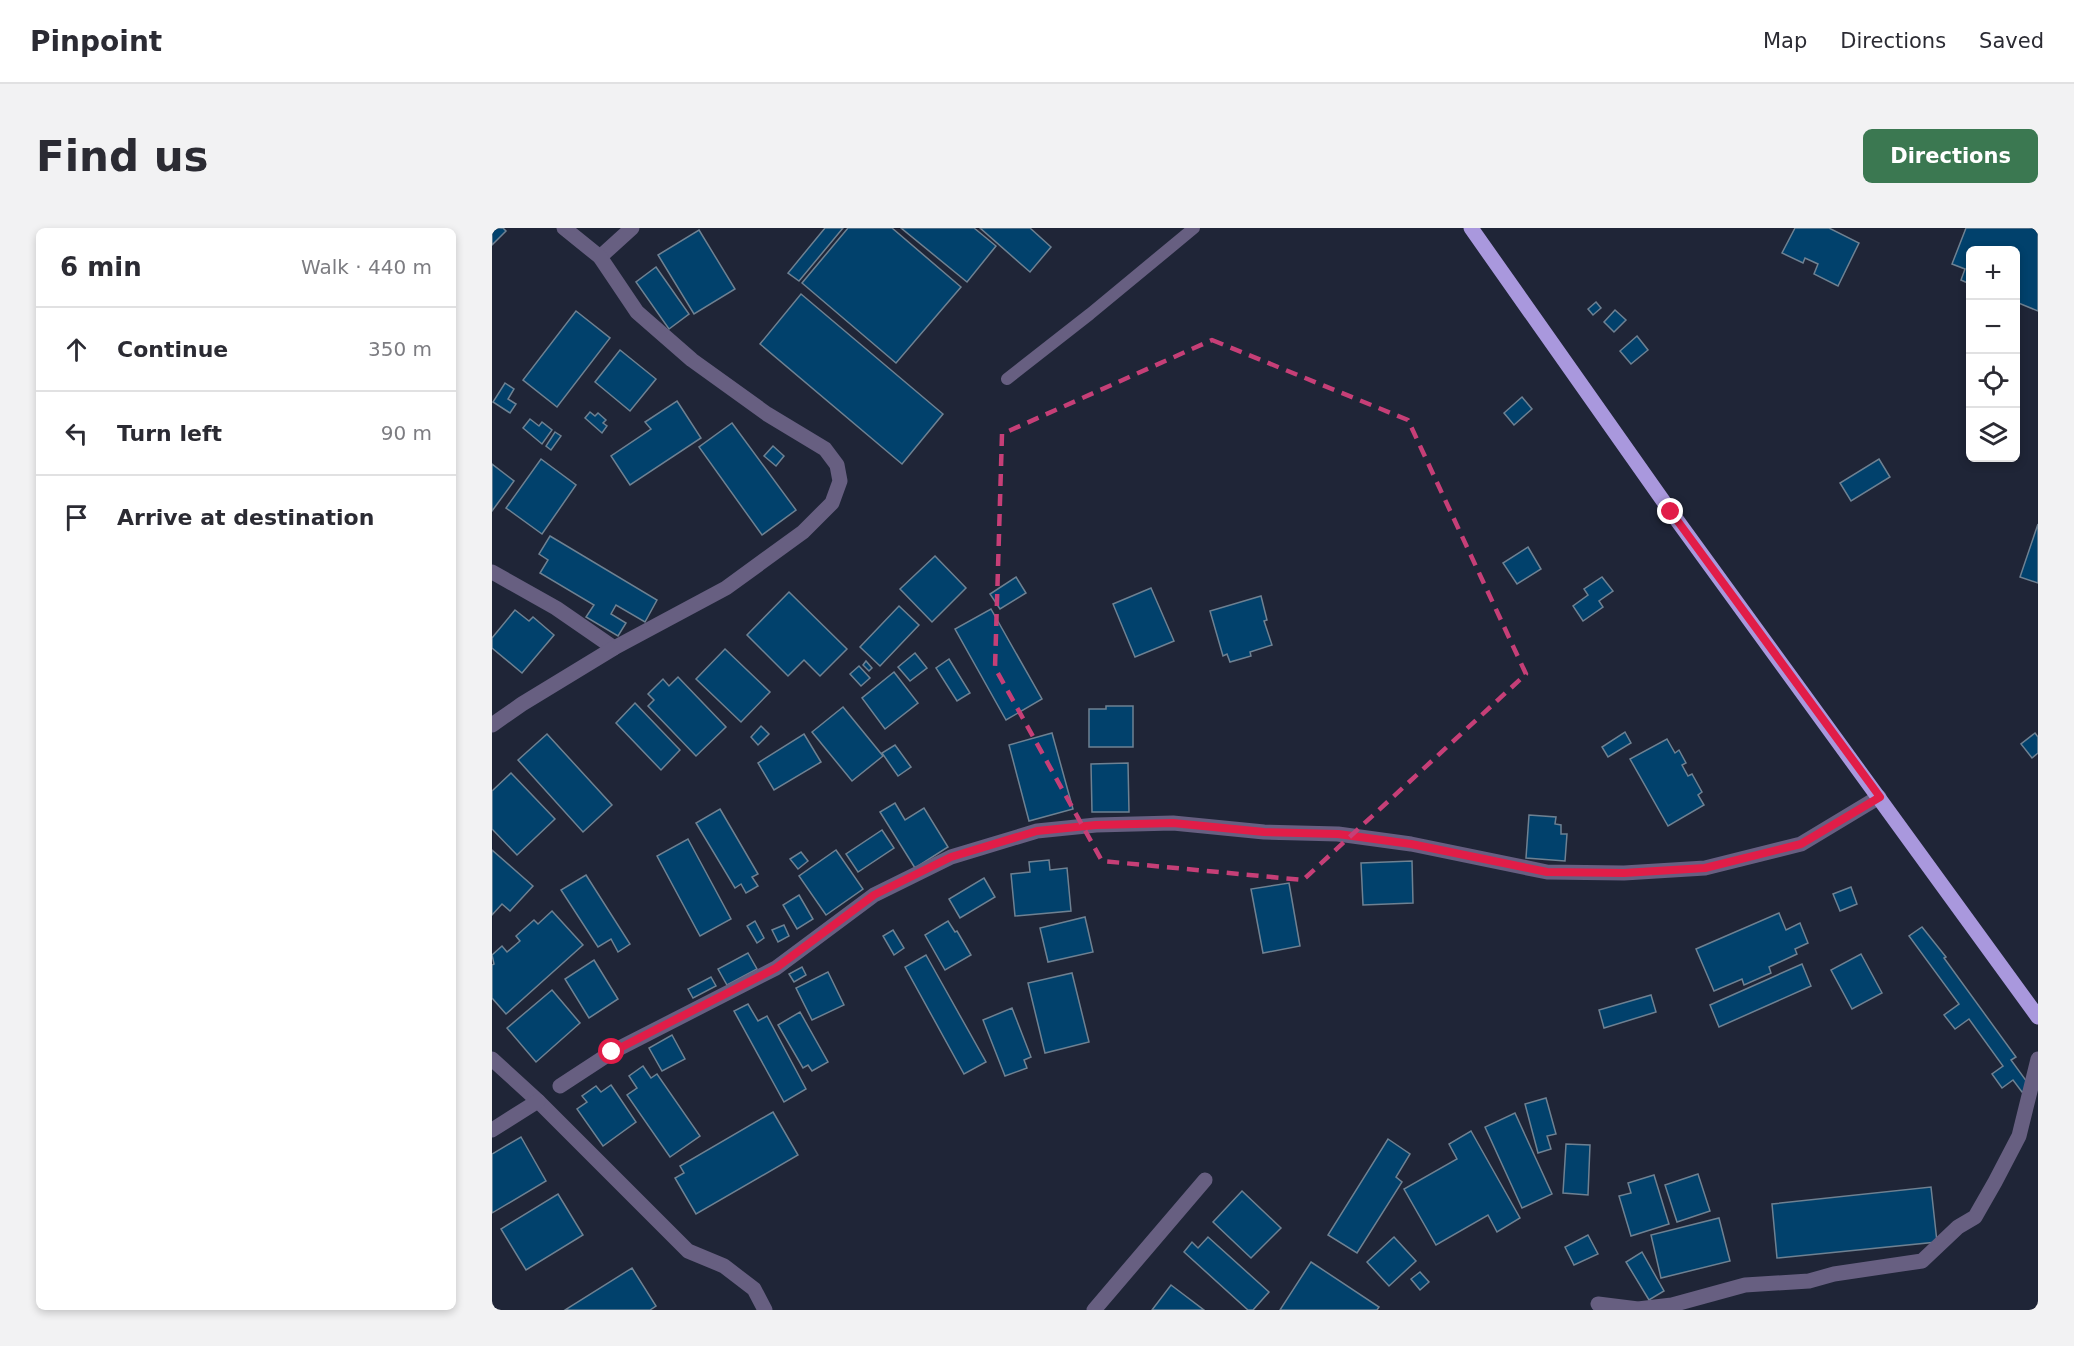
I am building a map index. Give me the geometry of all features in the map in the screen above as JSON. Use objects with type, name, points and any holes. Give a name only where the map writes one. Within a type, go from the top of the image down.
[{"type":"main road","points":[[1472,228],[1671,512],[2038,1017]]},
{"type":"street","points":[[492,725],[614,648],[726,588],[803,532],[832,503],[840,481],[837,465],[825,449],[766,414],[692,360],[637,312],[600,257],[564,228]]},
{"type":"street","points":[[600,257],[632,228]]},
{"type":"street","points":[[492,572],[556,608],[614,648]]},
{"type":"street","points":[[560,1086],[612,1052],[776,968],[874,895],[951,857],[1037,831],[1096,825],[1173,823],[1264,832],[1338,834],[1411,844],[1547,872],[1624,873],[1705,868],[1801,844],[1880,797]]},
{"type":"street","points":[[492,1059],[538,1101],[688,1251],[724,1266],[754,1289],[765,1310]]},
{"type":"street","points":[[1598,1304],[1638,1309],[1672,1305],[1745,1285],[1809,1281],[1922,1261],[1958,1227],[1975,1217],[1985,1200],[2019,1136],[2038,1059]]},
{"type":"street","points":[[492,1130],[538,1101]]},
{"type":"street","points":[[1094,1310],[1205,1180]]},
{"type":"lane","points":[[1007,379],[1194,228]]},
{"type":"highlighted area","points":[[1212,340],[1408,420],[1526,674],[1303,880],[1102,861],[995,668],[1002,434]]},
{"type":"building","points":[[492,228],[503,228],[506,231],[492,245]]},
{"type":"building","points":[[825,228],[843,228],[799,281],[788,273]]},
{"type":"building","points":[[848,228],[892,228],[961,287],[896,363],[802,283]]},
{"type":"building","points":[[901,228],[974,228],[996,246],[967,282]]},
{"type":"building","points":[[980,228],[1030,228],[1051,247],[1030,272]]},
{"type":"building","points":[[1795,228],[1829,228],[1859,243],[1838,286],[1814,274],[1818,264],[1805,258],[1803,263],[1782,253]]},
{"type":"building","points":[[1966,228],[2038,228],[2038,311],[2020,304],[2020,246],[1966,246],[1966,282],[1961,280],[1965,269],[1952,264]]},
{"type":"building","points":[[699,230],[735,289],[694,314],[658,255]]},
{"type":"building","points":[[656,267],[689,314],[669,329],[636,282]]},
{"type":"building","points":[[801,294],[943,414],[902,464],[760,344]]},
{"type":"building","points":[[1596,302],[1601,308],[1593,315],[1588,309]]},
{"type":"building","points":[[1615,310],[1626,320],[1614,332],[1604,322]]},
{"type":"building","points":[[576,311],[610,338],[557,407],[523,380]]},
{"type":"building","points":[[1637,336],[1648,350],[1631,364],[1620,351]]},
{"type":"building","points":[[620,350],[656,379],[630,411],[595,382]]},
{"type":"building","points":[[505,383],[514,389],[508,399],[516,404],[510,413],[493,402]]},
{"type":"building","points":[[1522,397],[1532,409],[1514,425],[1504,413]]},
{"type":"building","points":[[677,401],[701,438],[630,485],[611,456],[651,429],[645,422]]},
{"type":"building","points":[[590,412],[595,416],[598,413],[606,420],[603,423],[607,426],[602,433],[585,418]]},
{"type":"building","points":[[530,419],[539,426],[542,422],[552,430],[542,444],[523,428]]},
{"type":"building","points":[[732,423],[796,510],[762,535],[699,447]]},
{"type":"building","points":[[555,432],[561,436],[551,450],[546,446]]},
{"type":"building","points":[[773,446],[784,456],[776,466],[764,456]]},
{"type":"building","points":[[541,459],[576,485],[542,534],[506,508]]},
{"type":"building","points":[[1879,459],[1890,477],[1851,501],[1840,483]]},
{"type":"building","points":[[492,464],[514,481],[492,511]]},
{"type":"building","points":[[2038,524],[2038,583],[2020,577]]},
{"type":"building","points":[[550,536],[657,600],[645,622],[616,605],[611,614],[626,623],[618,636],[586,617],[594,605],[540,573],[548,560],[539,554]]},
{"type":"building","points":[[1528,547],[1541,569],[1517,584],[1503,563]]},
{"type":"building","points":[[935,556],[966,588],[932,622],[900,589]]},
{"type":"building","points":[[1016,577],[1026,593],[1000,609],[990,594]]},
{"type":"building","points":[[1602,577],[1613,591],[1599,601],[1603,607],[1583,621],[1573,606],[1588,595],[1584,589]]},
{"type":"building","points":[[1151,588],[1174,641],[1135,657],[1113,604]]},
{"type":"building","points":[[789,592],[847,649],[820,676],[804,660],[788,676],[747,635]]},
{"type":"building","points":[[1261,596],[1267,620],[1264,621],[1272,645],[1250,652],[1251,656],[1230,662],[1227,654],[1223,656],[1210,611]]},
{"type":"building","points":[[899,606],[919,625],[880,666],[860,647]]},
{"type":"building","points":[[991,609],[1042,699],[1006,720],[955,629]]},
{"type":"building","points":[[515,610],[529,621],[533,617],[554,635],[522,673],[492,648],[492,638]]},
{"type":"building","points":[[725,649],[770,692],[741,722],[696,679]]},
{"type":"building","points":[[915,653],[927,668],[910,681],[898,667]]},
{"type":"building","points":[[949,659],[970,693],[957,701],[936,668]]},
{"type":"building","points":[[866,661],[872,668],[869,671],[863,665]]},
{"type":"building","points":[[859,666],[870,678],[861,686],[850,674]]},
{"type":"building","points":[[894,672],[918,703],[885,729],[862,698]]},
{"type":"building","points":[[678,677],[726,727],[696,756],[648,706],[654,700],[648,694],[663,679],[669,686]]},
{"type":"building","points":[[635,703],[680,750],[661,770],[616,723]]},
{"type":"building","points":[[1106,706],[1133,706],[1133,747],[1089,747],[1089,709],[1106,709]]},
{"type":"building","points":[[843,707],[883,756],[852,781],[812,732]]},
{"type":"building","points":[[761,726],[769,734],[758,745],[751,737]]},
{"type":"building","points":[[1625,732],[1631,743],[1608,757],[1602,747]]},
{"type":"building","points":[[1052,733],[1073,809],[1029,821],[1009,745]]},
{"type":"building","points":[[2035,733],[2038,737],[2038,753],[2032,758],[2021,744]]},
{"type":"building","points":[[547,734],[612,805],[583,832],[518,760]]},
{"type":"building","points":[[804,734],[821,762],[774,790],[758,763]]},
{"type":"building","points":[[1667,739],[1675,753],[1679,750],[1686,763],[1682,765],[1688,776],[1692,774],[1702,792],[1698,795],[1704,805],[1668,826],[1630,759]]},
{"type":"building","points":[[895,745],[911,767],[898,776],[882,753]]},
{"type":"building","points":[[1128,763],[1129,812],[1092,812],[1091,764]]},
{"type":"building","points":[[511,773],[555,819],[517,855],[492,829],[492,791]]},
{"type":"building","points":[[895,803],[905,820],[924,808],[948,847],[915,868],[880,812]]},
{"type":"building","points":[[720,809],[758,874],[752,877],[758,886],[746,893],[741,884],[735,888],[696,823]]},
{"type":"building","points":[[1529,815],[1556,817],[1555,824],[1561,825],[1561,834],[1567,834],[1565,861],[1526,858]]},
{"type":"building","points":[[882,830],[894,848],[858,872],[846,854]]},
{"type":"building","points":[[688,839],[731,919],[700,936],[657,856]]},
{"type":"building","points":[[492,850],[533,886],[510,911],[502,904],[492,915]]},
{"type":"building","points":[[836,850],[863,889],[826,915],[799,876]]},
{"type":"building","points":[[801,852],[808,861],[798,869],[790,859]]},
{"type":"building","points":[[1049,860],[1050,870],[1067,868],[1071,911],[1015,916],[1011,874],[1030,872],[1029,862]]},
{"type":"building","points":[[1412,861],[1413,903],[1363,905],[1361,863]]},
{"type":"building","points":[[586,875],[630,944],[618,952],[611,939],[598,947],[561,890]]},
{"type":"building","points":[[984,878],[995,897],[960,918],[949,899]]},
{"type":"building","points":[[1289,883],[1300,946],[1263,953],[1251,889]]},
{"type":"building","points":[[1851,887],[1857,904],[1840,911],[1833,894]]},
{"type":"building","points":[[799,895],[813,919],[797,929],[783,905]]},
{"type":"building","points":[[552,911],[583,945],[506,1014],[492,998],[492,965],[494,964],[492,955],[502,946],[507,952],[520,941],[516,936],[534,920],[538,924]]},
{"type":"building","points":[[1779,913],[1786,930],[1800,923],[1808,943],[1795,949],[1797,954],[1769,967],[1771,973],[1744,985],[1742,979],[1714,991],[1696,949]]},
{"type":"building","points":[[1085,917],[1093,952],[1048,962],[1040,928]]},
{"type":"building","points":[[755,921],[764,938],[757,943],[747,926]]},
{"type":"building","points":[[948,921],[955,932],[957,931],[971,955],[945,970],[925,935]]},
{"type":"building","points":[[784,925],[789,936],[778,942],[772,930]]},
{"type":"building","points":[[1922,927],[1946,957],[1944,958],[2016,1057],[2011,1060],[2030,1086],[2022,1092],[2013,1080],[2002,1088],[1992,1074],[2003,1066],[1969,1019],[1955,1029],[1944,1015],[1959,1004],[1909,936]]},
{"type":"building","points":[[893,930],[904,948],[894,955],[883,936]]},
{"type":"building","points":[[748,953],[757,969],[727,985],[718,969]]},
{"type":"building","points":[[1861,954],[1882,993],[1852,1009],[1831,970]]},
{"type":"building","points":[[926,955],[986,1062],[964,1074],[905,967]]},
{"type":"building","points":[[594,960],[618,999],[589,1018],[565,979]]},
{"type":"building","points":[[1802,964],[1811,986],[1719,1027],[1710,1005]]},
{"type":"building","points":[[802,967],[806,975],[794,982],[789,974]]},
{"type":"building","points":[[828,972],[844,1005],[812,1020],[796,988]]},
{"type":"building","points":[[1072,973],[1089,1042],[1045,1053],[1028,983]]},
{"type":"building","points":[[711,977],[716,986],[693,998],[688,989]]},
{"type":"building","points":[[552,990],[580,1023],[536,1062],[507,1028]]},
{"type":"building","points":[[1651,995],[1656,1012],[1604,1028],[1599,1010]]},
{"type":"building","points":[[748,1004],[758,1021],[767,1016],[806,1089],[784,1102],[734,1011]]},
{"type":"building","points":[[1012,1008],[1031,1057],[1024,1060],[1027,1068],[1005,1076],[983,1020]]},
{"type":"building","points":[[800,1012],[828,1062],[812,1071],[808,1065],[803,1068],[778,1025]]},
{"type":"building","points":[[672,1035],[685,1059],[662,1071],[649,1048]]},
{"type":"building","points":[[643,1066],[651,1078],[657,1074],[700,1136],[670,1157],[627,1095],[637,1088],[629,1076]]},
{"type":"building","points":[[611,1085],[636,1122],[603,1146],[577,1109],[587,1102],[582,1096],[596,1086],[601,1092]]},
{"type":"building","points":[[1546,1098],[1556,1134],[1547,1136],[1551,1149],[1538,1153],[1525,1104]]},
{"type":"building","points":[[773,1112],[798,1155],[696,1214],[675,1178],[684,1173],[680,1166]]},
{"type":"building","points":[[1515,1113],[1552,1194],[1522,1208],[1485,1127]]},
{"type":"building","points":[[1471,1131],[1520,1218],[1497,1232],[1488,1215],[1436,1245],[1404,1189],[1457,1159],[1449,1144]]},
{"type":"building","points":[[521,1137],[546,1181],[492,1213],[492,1154]]},
{"type":"building","points":[[1388,1139],[1410,1154],[1396,1177],[1402,1182],[1357,1253],[1328,1235]]},
{"type":"building","points":[[1566,1144],[1590,1145],[1588,1195],[1563,1193]]},
{"type":"building","points":[[1698,1174],[1710,1211],[1677,1222],[1665,1185]]},
{"type":"building","points":[[1654,1175],[1669,1224],[1631,1236],[1619,1196],[1631,1193],[1628,1183]]},
{"type":"building","points":[[1931,1187],[1937,1242],[1777,1258],[1772,1204]]},
{"type":"building","points":[[1242,1191],[1281,1228],[1251,1258],[1213,1222]]},
{"type":"building","points":[[558,1194],[583,1235],[526,1270],[501,1229]]},
{"type":"building","points":[[1719,1218],[1730,1261],[1661,1278],[1651,1235]]},
{"type":"building","points":[[1588,1235],[1598,1254],[1574,1265],[1565,1247]]},
{"type":"building","points":[[1208,1237],[1269,1292],[1253,1310],[1248,1310],[1184,1252],[1192,1242],[1198,1248]]},
{"type":"building","points":[[1394,1237],[1416,1261],[1389,1286],[1367,1262]]},
{"type":"building","points":[[1642,1252],[1664,1291],[1649,1300],[1626,1262]]},
{"type":"building","points":[[1311,1262],[1379,1307],[1377,1310],[1280,1310]]},
{"type":"building","points":[[632,1268],[656,1306],[650,1310],[565,1310]]},
{"type":"building","points":[[1420,1272],[1429,1282],[1420,1290],[1411,1279]]},
{"type":"building","points":[[1171,1285],[1204,1310],[1152,1310]]},
{"type":"route","points":[[612,1052],[776,968],[874,895],[951,857],[1037,831],[1096,825],[1173,823],[1264,832],[1338,834],[1411,844],[1547,872],[1624,873],[1705,868],[1801,844],[1880,797],[1671,512]]}]
